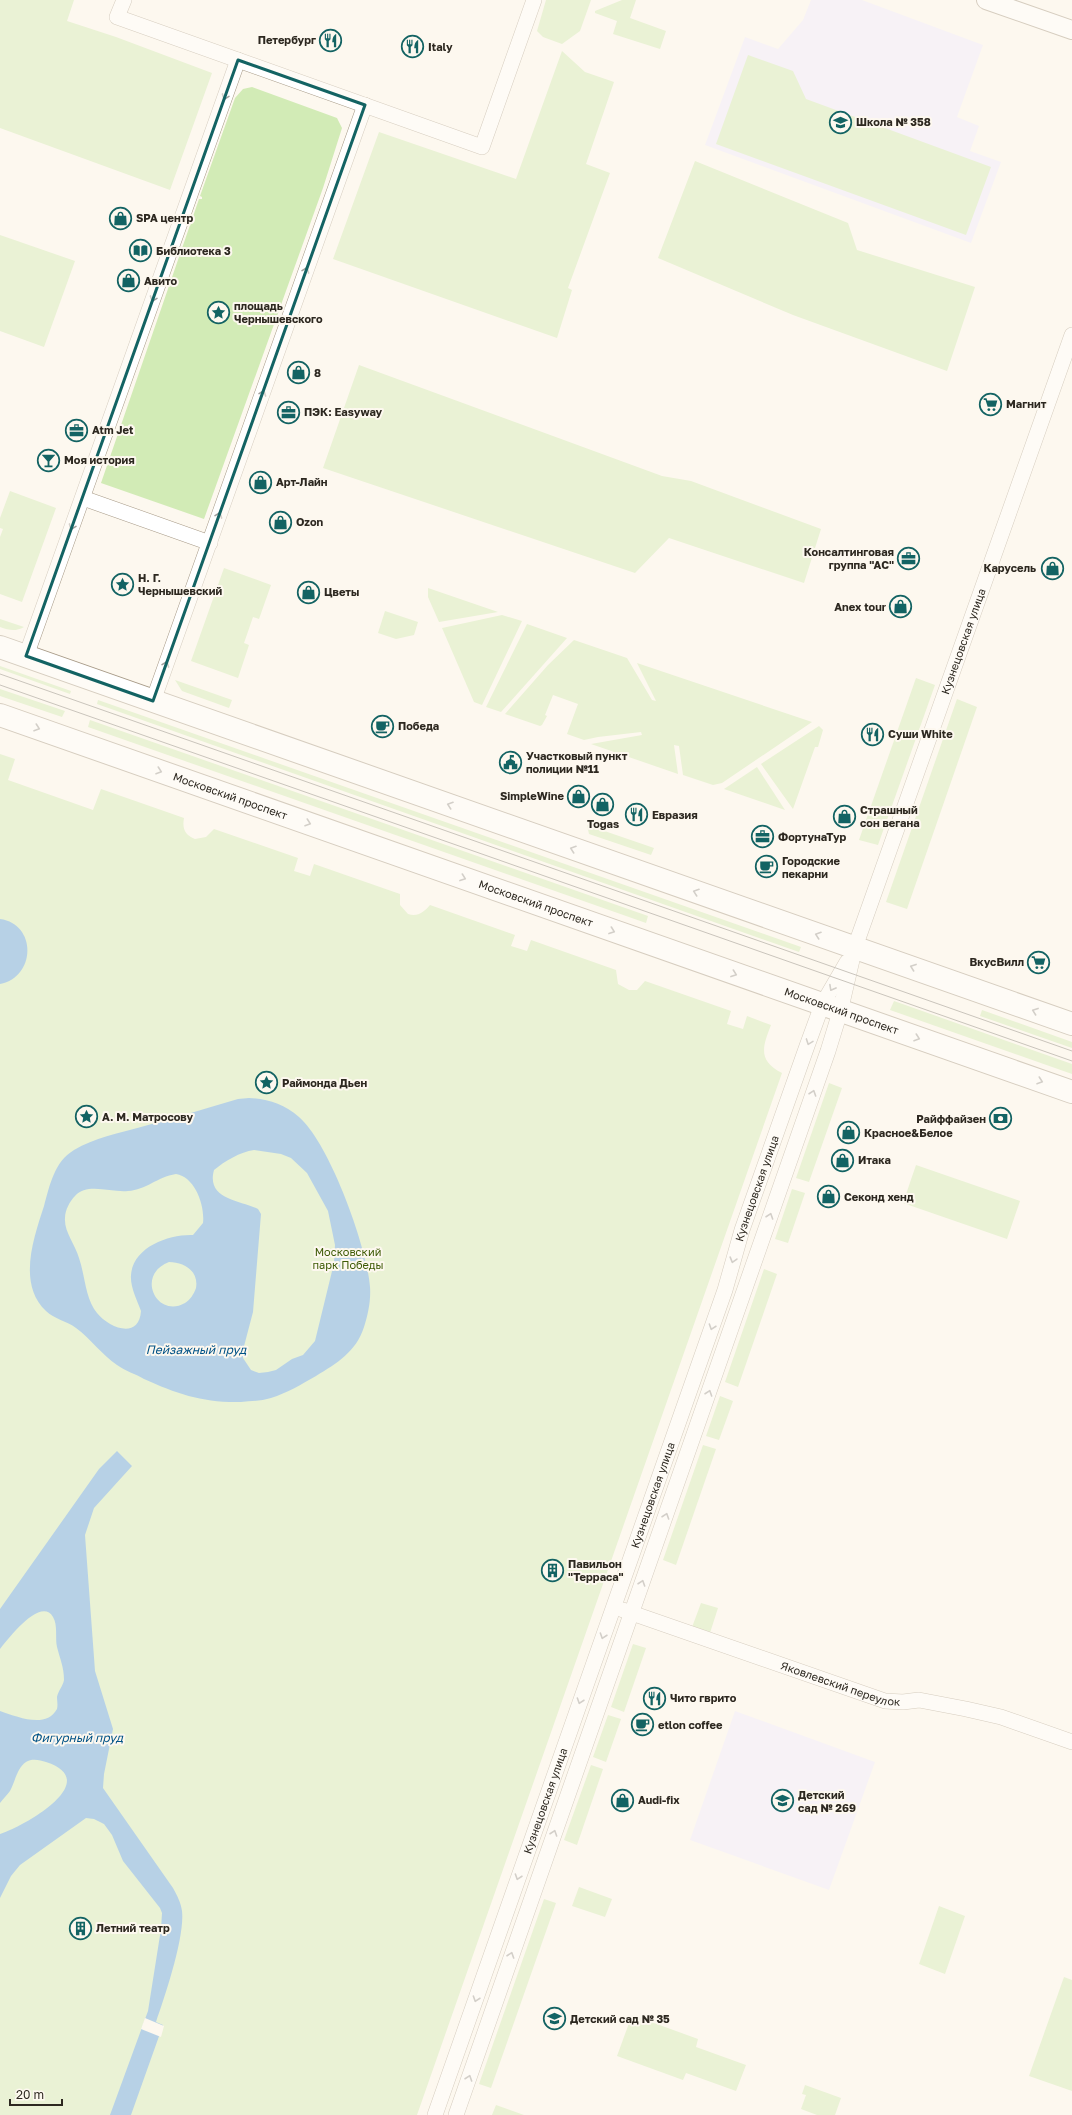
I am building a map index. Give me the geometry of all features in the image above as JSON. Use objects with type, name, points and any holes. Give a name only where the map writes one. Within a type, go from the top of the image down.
[{"type":"main road","points":[[0,647],[1072,1024]]},
{"type":"main road","name":"Московский проспект","points":[[0,715],[831,1009],[1072,1092]]},
{"type":"street","points":[[124,0],[117,17],[482,147],[534,0]]},
{"type":"street","points":[[986,0],[1072,30]]},
{"type":"street","points":[[26,656],[238,60]]},
{"type":"street","points":[[153,701],[365,105]]},
{"type":"street","name":"Кузнецовская улица","points":[[435,2115],[725,1290],[742,1230],[855,947],[1072,336]]},
{"type":"street","points":[[83,498],[210,543]]},
{"type":"street","name":"Кузнецовская улица","points":[[456,2115],[632,1613],[831,1009]]},
{"type":"street","name":"Яковлевский переулок","points":[[613,1607],[885,1701],[903,1702],[919,1700],[966,1709],[1000,1717],[1072,1742]]},
{"type":"highlighted area","points":[[238,60],[365,105],[153,701],[26,656]]},
{"type":"shaded area","name":"Школа № 358","points":[[811,0],[862,0],[983,45],[957,117],[979,126],[970,151],[1001,162],[971,243],[705,145],[745,37],[778,49],[803,20]]},
{"type":"shaded area","name":"Детский сад № 269","points":[[735,1711],[875,1762],[829,1890],[690,1840]]},
{"type":"green space","points":[[0,0],[74,0],[67,21],[116,37],[212,73],[170,190],[0,128]]},
{"type":"green space","points":[[546,0],[591,0],[580,31],[562,44],[543,37],[537,31]]},
{"type":"green space","points":[[622,0],[636,0],[630,18],[666,31],[660,49],[613,34],[617,21],[595,13],[595,11]]},
{"type":"green space","points":[[562,51],[585,72],[614,82],[586,164],[610,173],[568,288],[572,290],[557,338],[333,259],[379,132],[516,179]]},
{"type":"green space","points":[[748,55],[793,71],[806,99],[991,167],[966,235],[716,144]]},
{"type":"green space","points":[[252,87],[337,118],[342,128],[323,188],[204,519],[101,483],[199,199],[202,199],[200,196],[235,98],[243,89]]},
{"type":"green space","points":[[695,161],[848,223],[857,250],[975,287],[947,371],[793,315],[658,258]]},
{"type":"green space","points":[[0,235],[75,261],[44,347],[0,331]]},
{"type":"green space","points":[[359,365],[662,476],[691,481],[821,529],[804,583],[669,538],[635,573],[323,468]]},
{"type":"green space","points":[[10,491],[56,508],[22,602],[0,594],[0,537],[3,529],[0,528],[0,518]]},
{"type":"green space","points":[[224,568],[271,585],[259,619],[253,617],[244,643],[249,645],[238,678],[191,661]]},
{"type":"green space","points":[[428,588],[498,612],[439,622],[428,597]]},
{"type":"green space","points":[[385,611],[418,622],[414,635],[396,639],[378,633]]},
{"type":"green space","points":[[502,615],[522,621],[482,705],[474,702],[442,628]]},
{"type":"green space","points":[[0,619],[24,627],[18,630],[12,630],[0,627]]},
{"type":"green space","points":[[527,624],[567,638],[501,712],[486,707]]},
{"type":"green space","points":[[574,640],[627,658],[652,700],[656,701],[637,663],[812,722],[722,783],[713,785],[683,775],[679,746],[674,745],[678,774],[591,744],[642,735],[641,732],[584,740],[567,734],[578,704],[553,695],[545,715],[547,716],[540,726],[505,714],[548,665]]},
{"type":"green space","points":[[0,666],[71,691],[70,694],[0,669]]},
{"type":"green space","points":[[916,678],[935,685],[878,845],[859,840]]},
{"type":"green space","points":[[175,680],[232,700],[229,708],[182,691]]},
{"type":"green space","points":[[0,689],[65,711],[62,717],[0,696]]},
{"type":"green space","points":[[957,699],[977,707],[907,909],[886,902]]},
{"type":"green space","points":[[98,700],[801,947],[799,952],[97,704]]},
{"type":"green space","points":[[90,720],[648,916],[646,923],[88,727]]},
{"type":"green space","points":[[819,726],[823,730],[818,747],[815,747],[793,809],[761,764]]},
{"type":"green space","name":"Московский парк Победы","points":[[0,754],[15,759],[8,780],[93,810],[101,789],[184,818],[183,825],[185,831],[189,836],[195,839],[206,837],[214,829],[298,858],[294,871],[310,876],[314,864],[400,894],[400,905],[408,914],[415,915],[420,913],[430,905],[515,935],[511,946],[527,951],[531,940],[616,970],[618,984],[629,990],[637,990],[645,981],[731,1011],[727,1024],[743,1029],[747,1016],[771,1025],[764,1046],[765,1058],[774,1068],[782,1073],[417,2115],[0,2115]]},
{"type":"green space","points":[[757,767],[785,810],[724,789]]},
{"type":"green space","points":[[587,825],[654,848],[651,855],[589,834]]},
{"type":"green space","points":[[894,1001],[1072,1064],[1072,1074],[890,1010]]},
{"type":"green space","points":[[982,1010],[1072,1042],[1072,1048],[980,1016]]},
{"type":"green space","points":[[829,1083],[842,1088],[809,1182],[796,1178]]},
{"type":"green space","points":[[916,1165],[1020,1201],[1007,1239],[903,1203]]},
{"type":"green space","points":[[792,1189],[805,1193],[788,1243],[775,1239]]},
{"type":"green space","points":[[764,1269],[777,1274],[738,1387],[725,1382]]},
{"type":"green space","points":[[720,1396],[733,1401],[719,1440],[706,1436]]},
{"type":"green space","points":[[703,1445],[716,1449],[676,1565],[663,1560]]},
{"type":"green space","points":[[701,1603],[718,1608],[709,1636],[691,1630]]},
{"type":"green space","points":[[633,1644],[646,1648],[624,1712],[611,1707]]},
{"type":"green space","points":[[608,1715],[621,1719],[606,1762],[593,1757]]},
{"type":"green space","points":[[591,1765],[603,1769],[577,1845],[564,1840]]},
{"type":"green space","points":[[579,1887],[612,1899],[605,1917],[572,1906]]},
{"type":"green space","points":[[544,1899],[556,1903],[491,2088],[479,2084]]},
{"type":"green space","points":[[939,1906],[965,1916],[945,1974],[919,1964]]},
{"type":"green space","points":[[1064,1977],[1072,1980],[1072,2091],[1029,2076]]},
{"type":"green space","points":[[632,2015],[698,2039],[696,2047],[746,2065],[736,2091],[686,2073],[683,2080],[617,2056]]},
{"type":"green space","points":[[805,2085],[841,2098],[835,2115],[817,2115],[801,2109],[806,2095],[802,2094]]},
{"type":"green space","points":[[496,2105],[524,2115],[492,2115]]},
{"type":"water","points":[[0,919],[12,923],[21,930],[26,940],[27,951],[26,962],[20,972],[12,979],[0,984]]},
{"type":"water","name":"Пейзажный пруд","points":[[249,1098],[276,1103],[293,1112],[311,1130],[323,1149],[345,1197],[362,1247],[370,1287],[370,1297],[367,1318],[361,1336],[345,1356],[324,1371],[289,1391],[277,1396],[260,1400],[228,1402],[203,1399],[179,1393],[144,1379],[117,1365],[106,1357],[76,1328],[46,1311],[37,1300],[32,1288],[30,1260],[36,1232],[51,1182],[57,1167],[67,1155],[74,1150],[98,1139],[238,1099]],"holes":[[[254,1150],[281,1154],[291,1158],[307,1173],[328,1211],[335,1245],[334,1263],[315,1341],[303,1355],[292,1359],[276,1370],[259,1373],[251,1370],[243,1358],[243,1350],[253,1312],[261,1214],[258,1209],[219,1193],[213,1180],[214,1170],[233,1157]],[[176,1174],[189,1180],[197,1193],[202,1208],[203,1223],[193,1235],[184,1235],[163,1240],[145,1250],[138,1257],[133,1265],[131,1280],[141,1311],[139,1320],[135,1326],[129,1328],[116,1327],[97,1313],[90,1300],[79,1258],[66,1228],[65,1215],[67,1209],[75,1196],[86,1190],[134,1190]],[[169,1262],[175,1262],[185,1266],[193,1272],[196,1288],[189,1300],[175,1306],[166,1305],[159,1300],[154,1293],[152,1285],[153,1276],[159,1268]]]},
{"type":"water","name":"Фигурный пруд","points":[[117,1451],[132,1466],[94,1508],[85,1535],[95,1671],[113,1729],[104,1774],[103,1788],[173,1888],[179,1899],[182,1911],[182,1922],[177,1951],[156,2022],[163,2025],[131,2115],[110,2115],[148,2011],[161,1929],[162,1913],[160,1908],[123,1861],[112,1835],[104,1824],[94,1819],[86,1818],[20,1865],[11,1876],[0,1898],[0,1834],[25,1822],[54,1802],[63,1791],[67,1780],[62,1770],[46,1762],[36,1760],[28,1761],[20,1768],[10,1791],[0,1803],[0,1711],[31,1720],[46,1719],[57,1709],[57,1697],[63,1684],[64,1675],[56,1643],[55,1620],[53,1617],[48,1612],[41,1612],[33,1615],[17,1629],[0,1649],[0,1609],[99,1469]]},
{"type":"pier","points":[[145,2018],[164,2026],[161,2037],[141,2029]]},
{"type":"tram line","points":[[0,674],[1072,1051]]},
{"type":"tram line","points":[[0,685],[1072,1061]]},
{"type":"place","name":"Петербург","points":[[331,40]]},
{"type":"place","name":"Italy","points":[[412,47]]},
{"type":"place","name":"Школа № 358","points":[[841,122]]},
{"type":"place","name":"SPA центр","points":[[120,218]]},
{"type":"place","name":"Библиотека 3","points":[[141,251]]},
{"type":"place","name":"Авито","points":[[129,281]]},
{"type":"place","name":"площадь Чернышевского","points":[[219,312]]},
{"type":"place","name":"8","points":[[298,373]]},
{"type":"place","name":"Магнит","points":[[991,404]]},
{"type":"place","name":"ПЭК: Easyway","points":[[289,412]]},
{"type":"place","name":"Atm Jet","points":[[77,430]]},
{"type":"place","name":"Моя история","points":[[49,460]]},
{"type":"place","name":"Арт-Лайн","points":[[261,482]]},
{"type":"place","name":"Ozon","points":[[280,522]]},
{"type":"place","name":"Консалтинговая группа \"АС\"","points":[[909,558]]},
{"type":"place","name":"Карусель","points":[[1052,568]]},
{"type":"place","name":"Н. Г. Чернышевский","points":[[123,584]]},
{"type":"place","name":"Цветы","points":[[309,592]]},
{"type":"place","name":"Anex tour","points":[[901,607]]},
{"type":"place","name":"Победа","points":[[382,726]]},
{"type":"place","name":"Суши White","points":[[873,734]]},
{"type":"place","name":"Участковый пункт полиции №11","points":[[511,762]]},
{"type":"place","name":"SimpleWine","points":[[579,796]]},
{"type":"place","name":"Togas","points":[[603,804]]},
{"type":"place","name":"Евразия","points":[[636,815]]},
{"type":"place","name":"Страшный сон вегана","points":[[845,816]]},
{"type":"place","name":"ФортунаТур","points":[[763,837]]},
{"type":"place","name":"Городские пекарни","points":[[766,867]]},
{"type":"place","name":"ВкусВилл","points":[[1039,962]]},
{"type":"place","name":"Раймонда Дьен","points":[[267,1083]]},
{"type":"place","name":"А. М. Матросову","points":[[86,1117]]},
{"type":"place","name":"Райффайзен","points":[[1001,1119]]},
{"type":"place","name":"Красное&Белое","points":[[848,1133]]},
{"type":"place","name":"Итака","points":[[842,1160]]},
{"type":"place","name":"Секонд хенд","points":[[828,1197]]},
{"type":"place","name":"Павильон \"Терраса\"","points":[[552,1570]]},
{"type":"place","name":"Чито гврито","points":[[655,1698]]},
{"type":"place","name":"etlon coffee","points":[[643,1725]]},
{"type":"place","name":"Audi-fix","points":[[622,1800]]},
{"type":"place","name":"Детский сад № 269","points":[[782,1801]]},
{"type":"place","name":"Летний театр","points":[[80,1928]]},
{"type":"place","name":"Детский сад № 35","points":[[554,2019]]}]
